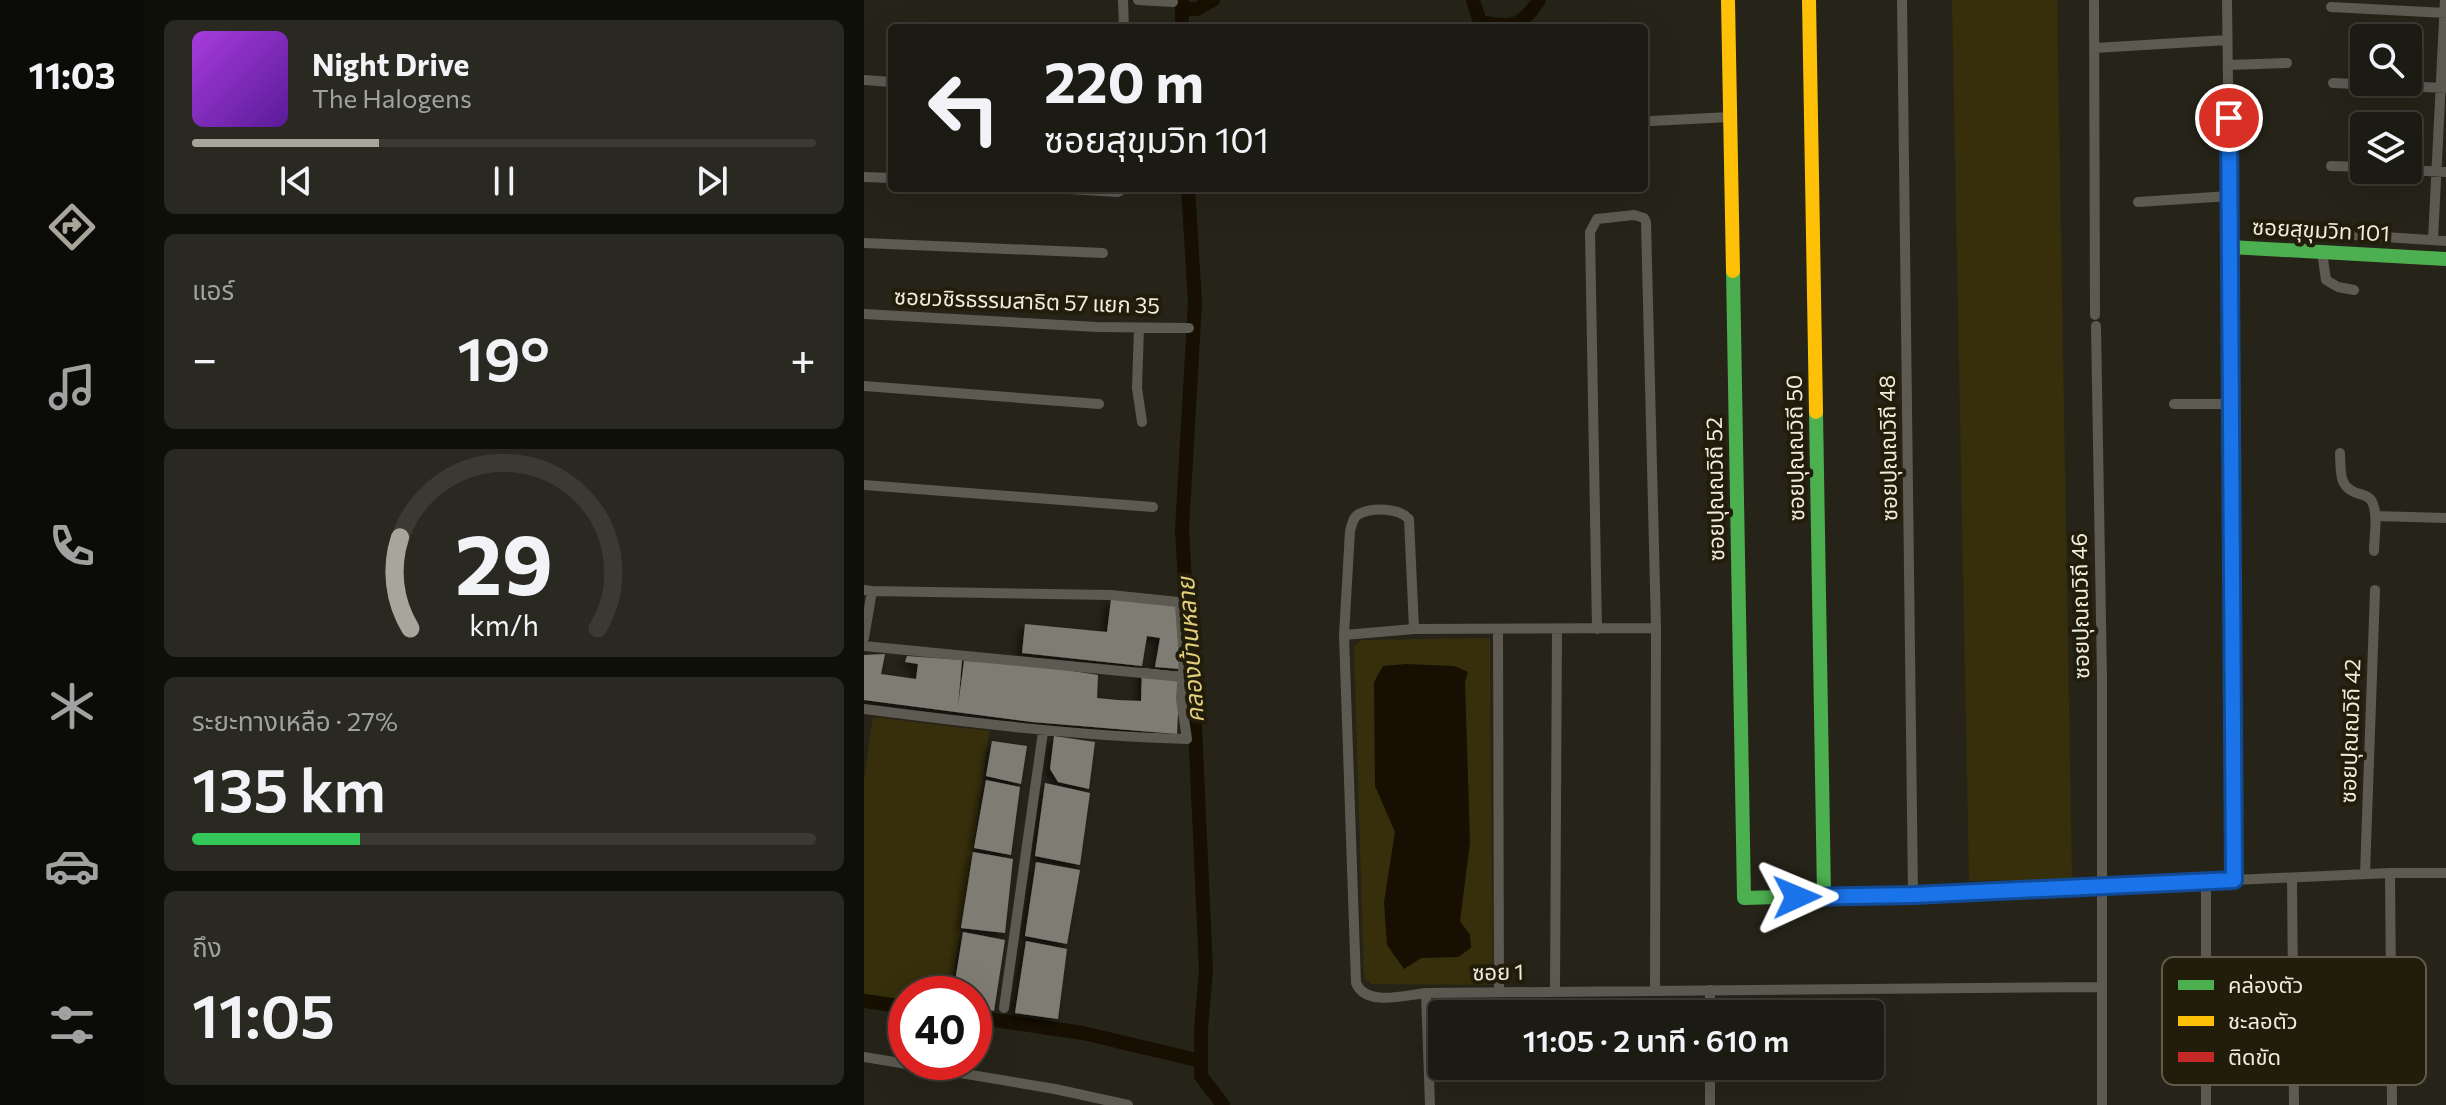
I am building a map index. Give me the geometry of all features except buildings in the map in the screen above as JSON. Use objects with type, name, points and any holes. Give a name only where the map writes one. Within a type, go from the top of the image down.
[{"type":"street","points":[[1123,0],[1124,24]]},
{"type":"street","points":[[1138,0],[1173,2]]},
{"type":"street","name":"ซอยปุณณวิถี 52","points":[[1728,0],[1744,898],[1824,896]]},
{"type":"street","name":"ซอยปุณณวิถี 50","points":[[1809,0],[1824,896]]},
{"type":"street","name":"ซอยปุณณวิถี 48","points":[[1902,0],[1913,895]]},
{"type":"street","name":"ซอยปุณณวิถี 46","points":[[2094,0],[2095,321],[2102,679],[2102,1105]]},
{"type":"street","points":[[2227,0],[2230,247]]},
{"type":"street","points":[[2433,240],[2442,172],[2445,0]]},
{"type":"street","points":[[2331,7],[2445,13]]},
{"type":"street","points":[[2095,48],[2227,40]]},
{"type":"street","points":[[2228,65],[2287,63]]},
{"type":"street","points":[[864,80],[888,82]]},
{"type":"street","points":[[2333,83],[2444,87]]},
{"type":"street","points":[[1651,121],[1730,117]]},
{"type":"street","points":[[2331,166],[2350,167]]},
{"type":"street","points":[[2422,171],[2442,172]]},
{"type":"street","points":[[864,177],[888,178]]},
{"type":"street","points":[[2138,202],[2230,196]]},
{"type":"street","points":[[1597,629],[1590,232],[1597,219],[1634,215],[1644,218],[1646,222],[1656,628],[1655,991]]},
{"type":"street","points":[[2324,233],[2446,241]]},
{"type":"street","points":[[864,243],[1103,253]]},
{"type":"street","name":"ซอยสุขุมวิท 101","points":[[2234,880],[2230,247],[2446,259]]},
{"type":"street","points":[[2322,252],[2326,280],[2338,287],[2354,290]]},
{"type":"street","name":"ซอยวชิรธรรมสาธิต 57 แยก 35","points":[[864,314],[1189,328]]},
{"type":"street","points":[[1139,328],[1137,388],[1142,422]]},
{"type":"street","points":[[864,386],[1099,404]]},
{"type":"street","points":[[2174,404],[2232,404]]},
{"type":"street","points":[[2340,453],[2341,482],[2349,492],[2368,496],[2371,500],[2375,516],[2374,551]]},
{"type":"street","points":[[864,485],[1153,507]]},
{"type":"street","name":"ซอย 1","points":[[1414,629],[1409,519],[1395,510],[1362,513],[1356,516],[1350,531],[1344,635],[1356,983],[1365,995],[1376,998],[1426,993],[1555,991],[2101,987]]},
{"type":"street","points":[[2375,516],[2446,518]]},
{"type":"street","name":"ซอยปุณณวิถี 42","points":[[2365,874],[2375,590]]},
{"type":"street","points":[[864,638],[868,591],[1111,595],[1175,601],[1180,605],[1184,657],[1181,699],[1187,739],[1043,732],[864,709]]},
{"type":"street","points":[[1344,635],[1414,629],[1656,628]]},
{"type":"street","points":[[1555,991],[1557,629]]},
{"type":"street","points":[[1498,630],[1499,992]]},
{"type":"street","points":[[864,646],[1182,677]]},
{"type":"street","points":[[1004,1008],[1043,732]]},
{"type":"street","points":[[2390,873],[2391,957]]},
{"type":"street","points":[[1824,896],[2446,873]]},
{"type":"street","points":[[2292,878],[2293,957]]},
{"type":"street","points":[[2206,881],[2206,957]]},
{"type":"street","points":[[1710,990],[1710,1000]]},
{"type":"street","points":[[1426,993],[1430,1105]]},
{"type":"street","points":[[864,1057],[1055,1089],[1128,1105]]},
{"type":"street","points":[[1710,1080],[1710,1105]]},
{"type":"street","points":[[2294,1085],[2294,1105]]},
{"type":"street","points":[[2392,1085],[2392,1105]]},
{"type":"shaded area","points":[[1952,0],[2057,0],[2072,880],[1969,881]]},
{"type":"shaded area","points":[[1490,638],[1493,985],[1371,984],[1364,977],[1354,647],[1362,640]]},
{"type":"shaded area","points":[[1383,666],[1454,666],[1468,672],[1465,682],[1470,843],[1460,921],[1470,935],[1471,948],[1458,957],[1421,958],[1404,969],[1387,945],[1384,902],[1395,832],[1375,786],[1374,682]]},
{"type":"shaded area","points":[[873,717],[989,731],[953,976],[888,976],[888,1002],[864,998],[864,779]]},
{"type":"waterway","name":"คลองบ้านหลาย","points":[[1182,0],[1182,24]]},
{"type":"waterway","points":[[1183,9],[1197,9],[1213,0]]},
{"type":"waterway","points":[[1473,0],[1480,22],[1493,24]]},
{"type":"waterway","points":[[1514,24],[1526,16],[1539,0]]},
{"type":"waterway","name":"คลองบ้านหลาย","points":[[1188,192],[1195,302],[1182,530],[1195,678],[1206,970],[1201,1076],[1223,1105]]},
{"type":"waterway","points":[[864,1001],[888,1004]]},
{"type":"waterway","points":[[992,1020],[1083,1033],[1201,1061]]},
{"type":"traffic: fast","points":[[2231,405],[2230,247],[2446,259]]},
{"type":"traffic: fast","points":[[1733,271],[1744,898],[1947,893]]},
{"type":"traffic: fast","points":[[1816,412],[1824,896]]},
{"type":"traffic: slow","points":[[1728,0],[1733,271]]},
{"type":"traffic: slow","points":[[1809,0],[1816,412]]},
{"type":"traffic: slow","points":[[2231,405],[2233,778]]},
{"type":"traffic: jam","points":[[1947,893],[2234,880],[2233,778]]},
{"type":"route","points":[[1797,897],[1913,895],[2234,880],[2229,118]]}]
